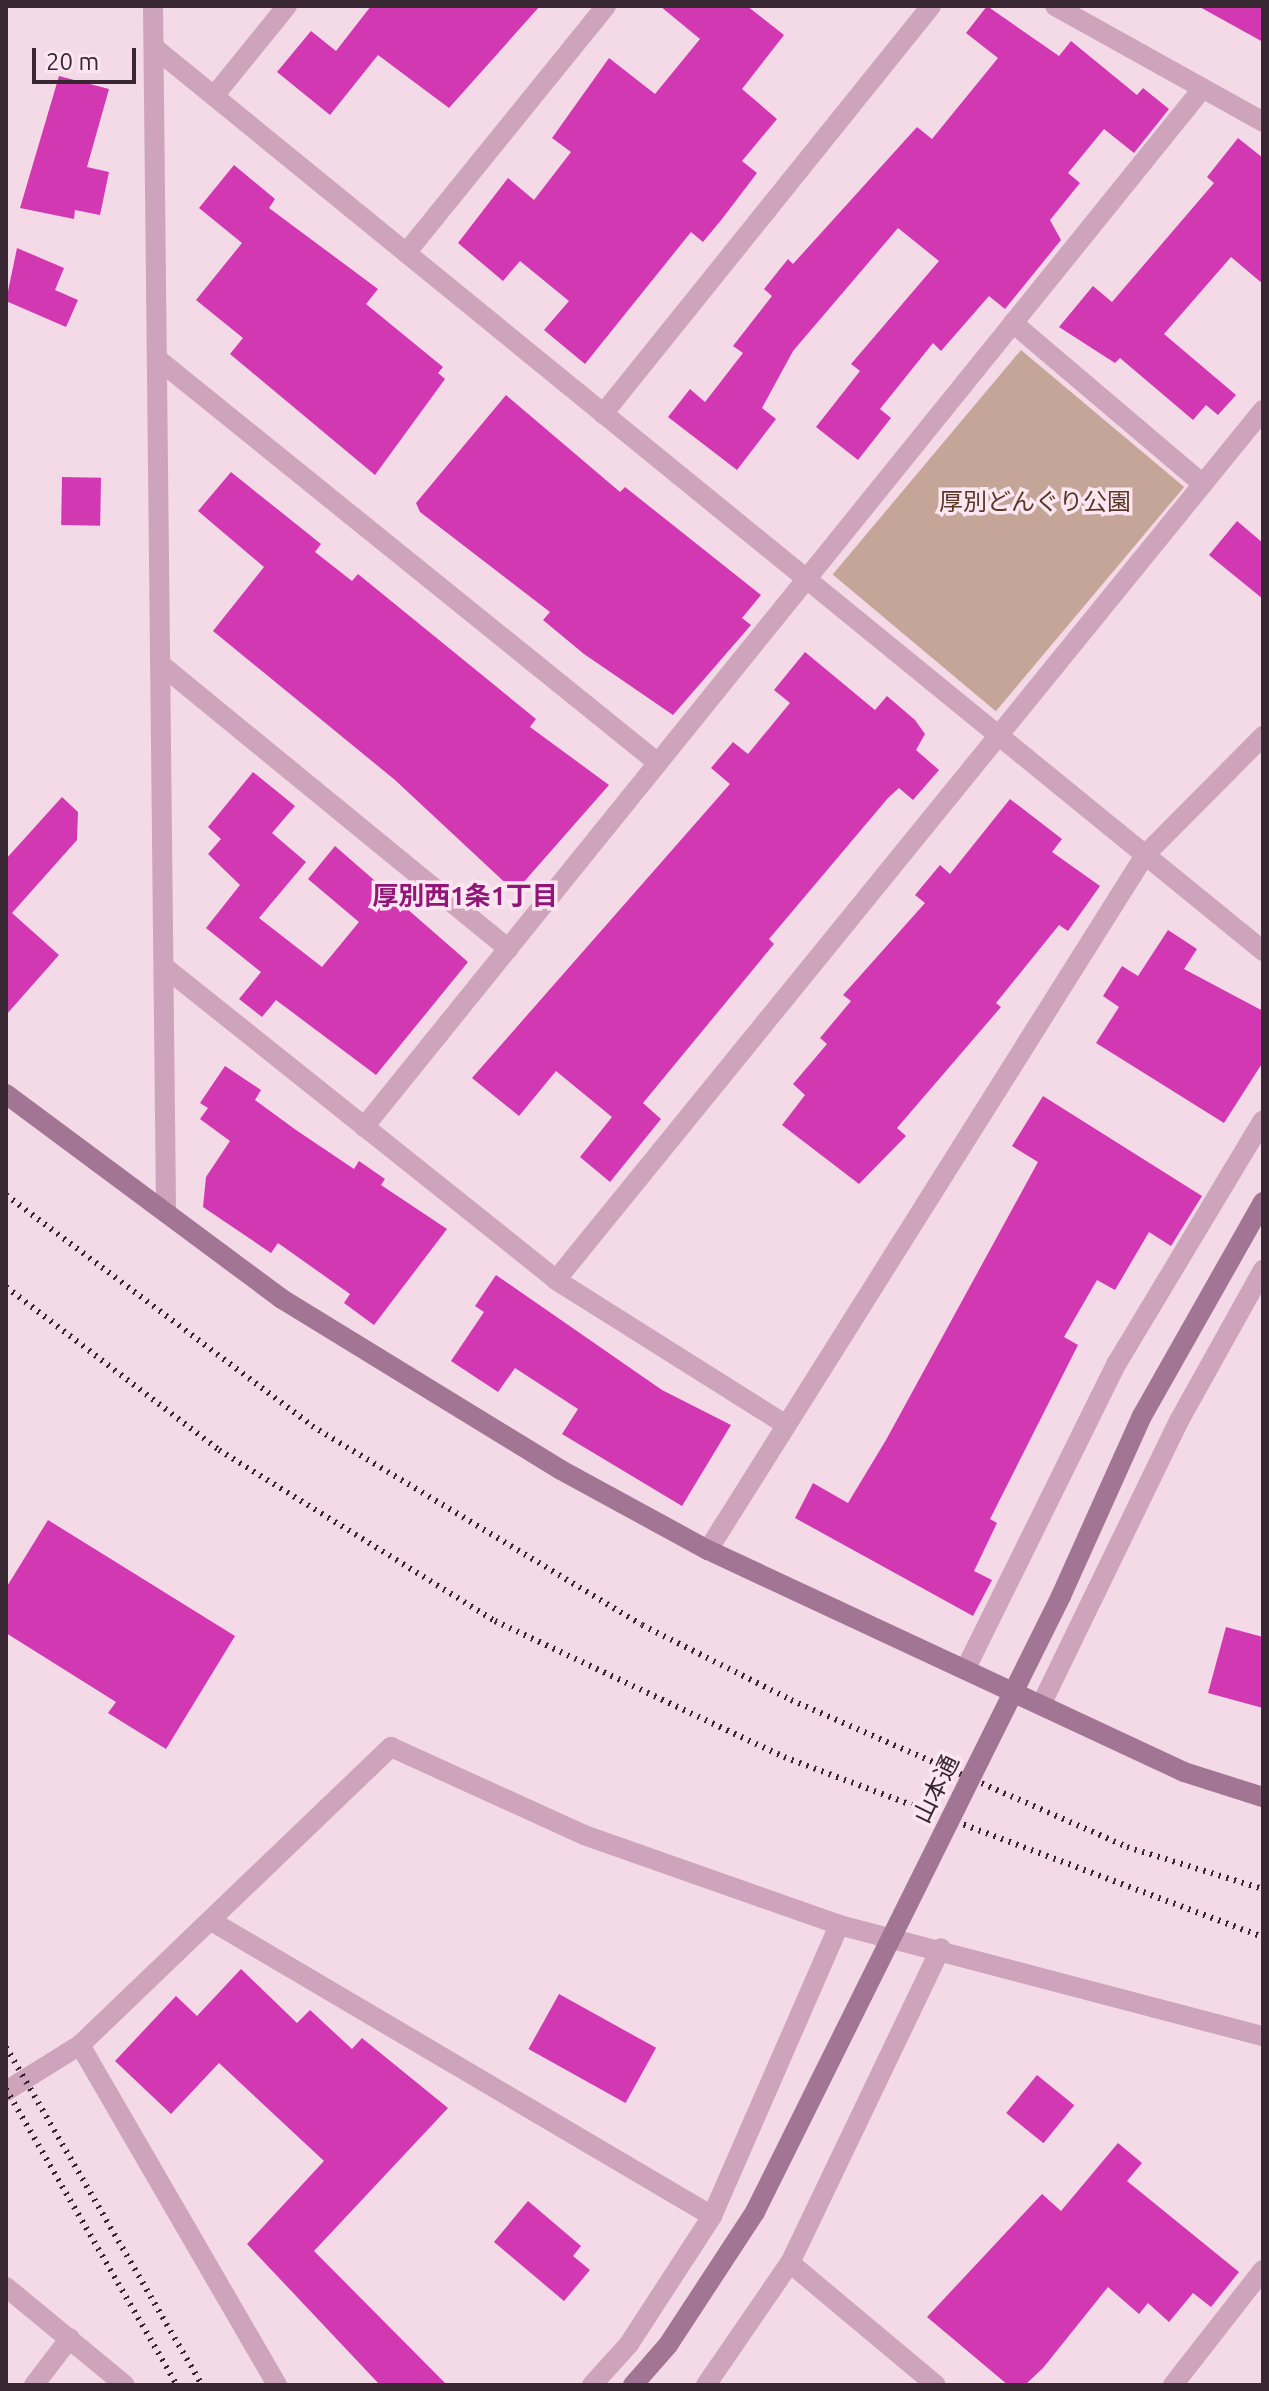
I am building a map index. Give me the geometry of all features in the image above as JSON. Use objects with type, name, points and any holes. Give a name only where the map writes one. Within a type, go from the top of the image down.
[{"type":"street","points":[[153,6],[164,667],[166,1213]]},
{"type":"street","points":[[214,96],[287,6]]},
{"type":"street","points":[[406,253],[606,6]]},
{"type":"street","points":[[603,414],[931,6]]},
{"type":"street","points":[[1055,6],[1263,122]]},
{"type":"street","points":[[156,49],[1263,951]]},
{"type":"street","points":[[364,1127],[1203,88]]},
{"type":"street","points":[[1013,323],[1203,484]]},
{"type":"street","points":[[160,361],[658,763]]},
{"type":"street","points":[[556,1280],[1263,410]]},
{"type":"street","points":[[164,667],[508,949]]},
{"type":"street","points":[[708,1550],[1145,855],[1263,736]]},
{"type":"street","points":[[167,969],[556,1280],[785,1424]]},
{"type":"street","points":[[6,1094],[166,1213],[420,1387],[708,1550],[1184,1772],[1263,1797]]},
{"type":"street","points":[[966,1668],[1117,1363],[1263,1120]]},
{"type":"street","name":"山本通","points":[[633,2385],[668,2345],[755,2212],[1054,1610],[1142,1416],[1263,1202]]},
{"type":"street","points":[[1041,1705],[1180,1419],[1263,1270]]},
{"type":"street","points":[[6,2091],[80,2045],[213,1922],[391,1747],[584,1835],[839,1925],[941,1948],[1263,2036]]},
{"type":"street","points":[[213,1922],[712,2216]]},
{"type":"street","points":[[592,2385],[629,2344],[712,2216],[839,1925]]},
{"type":"street","points":[[706,2385],[790,2263],[941,1948]]},
{"type":"street","points":[[80,2045],[277,2385]]},
{"type":"street","points":[[790,2263],[936,2385]]},
{"type":"street","points":[[1173,2385],[1263,2270]]},
{"type":"street","points":[[6,2287],[125,2385]]},
{"type":"street","points":[[34,2385],[70,2338]]},
{"type":"green space","name":"厚別どんぐり公園","points":[[1021,350],[1184,487],[996,711],[833,574]]},
{"type":"building","points":[[371,6],[540,6],[449,108],[378,55],[330,115],[277,72],[311,31],[336,51]]},
{"type":"building","points":[[660,6],[747,6],[784,35],[742,89],[777,119],[742,161],[757,173],[722,219],[703,242],[691,232],[585,364],[544,330],[569,301],[520,261],[503,281],[458,243],[508,178],[534,200],[571,152],[552,138],[609,58],[655,94],[700,39]]},
{"type":"building","points":[[987,6],[1059,56],[1071,41],[1137,95],[1143,88],[1169,109],[1134,153],[1104,129],[1068,173],[1080,183],[1050,220],[1061,240],[1005,309],[989,296],[941,351],[933,343],[880,409],[891,418],[858,460],[816,427],[860,371],[851,364],[939,261],[898,228],[793,351],[762,408],[776,419],[737,470],[668,417],[690,389],[705,402],[743,353],[733,346],[772,296],[764,289],[788,259],[793,264],[917,127],[932,139],[998,58],[966,33]]},
{"type":"building","points":[[1198,6],[1263,6],[1263,42]]},
{"type":"building","points":[[59,76],[109,89],[87,167],[109,172],[100,215],[75,210],[74,219],[20,208]]},
{"type":"building","points":[[1238,138],[1263,158],[1263,284],[1231,257],[1164,334],[1236,395],[1218,415],[1206,405],[1193,420],[1120,358],[1115,363],[1059,327],[1093,286],[1112,302],[1214,183],[1207,177]]},
{"type":"building","points":[[234,165],[275,199],[269,208],[378,289],[366,304],[443,367],[438,373],[445,379],[375,475],[230,354],[243,338],[196,300],[242,243],[199,208]]},
{"type":"building","points":[[17,248],[64,268],[55,290],[78,300],[66,327],[6,301]]},
{"type":"building","points":[[506,395],[620,492],[625,487],[761,595],[742,618],[751,625],[673,715],[584,654],[543,620],[550,612],[420,512],[416,503]]},
{"type":"building","points":[[231,472],[321,544],[315,552],[352,581],[358,574],[536,719],[530,727],[609,785],[515,892],[395,780],[213,631],[264,567],[198,511]]},
{"type":"building","points":[[62,477],[101,478],[100,526],[61,525]]},
{"type":"building","points":[[1237,521],[1263,543],[1263,599],[1209,555]]},
{"type":"building","points":[[805,652],[875,710],[887,696],[915,720],[925,734],[916,750],[939,770],[913,800],[899,788],[888,798],[769,939],[774,944],[643,1103],[661,1119],[610,1182],[580,1157],[612,1117],[556,1071],[519,1116],[472,1078],[730,784],[711,768],[733,742],[748,754],[790,703],[774,690]]},
{"type":"building","points":[[253,772],[295,806],[272,833],[306,862],[259,918],[322,967],[359,922],[308,879],[335,846],[468,962],[376,1075],[276,1000],[262,1017],[239,999],[261,972],[206,928],[240,885],[208,854],[221,839],[208,827]]},
{"type":"building","points":[[62,797],[78,812],[77,840],[12,913],[59,955],[6,1015],[6,859]]},
{"type":"building","points":[[1010,799],[1062,839],[1052,852],[1100,886],[1068,931],[1059,925],[996,1003],[1001,1007],[897,1128],[906,1136],[859,1184],[782,1125],[805,1095],[793,1084],[827,1044],[820,1038],[851,1001],[843,995],[925,903],[915,895],[940,865],[950,874]]},
{"type":"building","points":[[1168,930],[1197,949],[1184,969],[1263,1011],[1263,1062],[1224,1123],[1096,1043],[1119,1007],[1103,996],[1122,966],[1138,976]]},
{"type":"building","points":[[225,1066],[261,1090],[255,1100],[354,1169],[359,1161],[385,1179],[381,1185],[447,1229],[374,1325],[344,1303],[350,1294],[278,1243],[271,1253],[203,1207],[206,1177],[230,1141],[200,1119],[208,1108],[200,1103]]},
{"type":"building","points":[[1043,1096],[1202,1196],[1171,1246],[1149,1232],[1115,1290],[1097,1280],[1064,1337],[1078,1345],[990,1519],[997,1523],[974,1571],[992,1580],[973,1616],[795,1518],[813,1483],[848,1503],[886,1440],[1038,1162],[1012,1146]]},
{"type":"building","points":[[496,1275],[662,1390],[731,1425],[682,1506],[562,1434],[578,1409],[515,1368],[498,1392],[451,1361],[484,1312],[475,1306]]},
{"type":"building","points":[[48,1520],[235,1636],[166,1749],[108,1713],[116,1702],[6,1633],[6,1588]]},
{"type":"building","points":[[1226,1627],[1263,1637],[1263,1708],[1208,1693]]},
{"type":"building","points":[[241,1969],[297,2023],[310,2010],[352,2049],[362,2038],[448,2108],[314,2251],[447,2385],[380,2385],[247,2244],[324,2161],[219,2063],[171,2114],[115,2061],[176,1996],[197,2016]]},
{"type":"building","points":[[559,1994],[656,2048],[626,2103],[528,2049]]},
{"type":"building","points":[[1037,2075],[1074,2105],[1043,2143],[1006,2113]]},
{"type":"building","points":[[1118,2143],[1142,2163],[1127,2181],[1239,2272],[1211,2307],[1193,2293],[1169,2322],[1148,2303],[1139,2314],[1108,2287],[1043,2368],[1025,2385],[1008,2385],[927,2317],[1042,2194],[1061,2211]]},
{"type":"building","points":[[528,2201],[581,2246],[573,2256],[590,2270],[564,2301],[494,2242]]},
{"type":"railway","points":[[6,1195],[312,1426],[642,1625],[791,1700],[1127,1847],[1263,1889]]},
{"type":"railway","points":[[6,1287],[219,1450],[495,1621],[784,1757],[1263,1937]]},
{"type":"railway","points":[[6,2047],[202,2385]]},
{"type":"railway","points":[[6,2089],[177,2385]]},
{"type":"district","name":"厚別西1条1丁目","points":[[465,896]]}]
